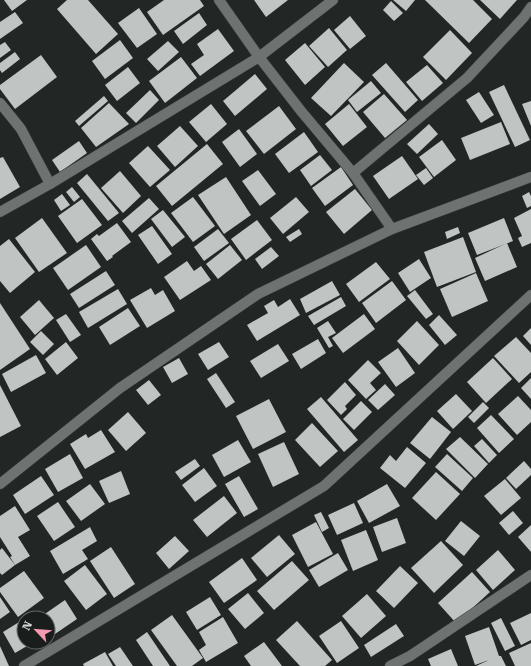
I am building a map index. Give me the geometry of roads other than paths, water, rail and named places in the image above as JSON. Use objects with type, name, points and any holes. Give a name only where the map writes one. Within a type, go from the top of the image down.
[{"type":"street","points":[[219,0],[259,57],[301,111],[353,173],[392,229]]},
{"type":"street","points":[[0,212],[50,184],[259,57],[334,0]]},
{"type":"street","points":[[353,173],[467,78],[524,17],[531,7]]},
{"type":"street","points":[[0,103],[21,129],[50,184]]},
{"type":"street","points":[[0,484],[120,388],[258,294],[392,229],[531,177]]},
{"type":"street","points":[[24,666],[324,486],[531,295]]},
{"type":"street","points":[[390,666],[410,656],[531,575]]}]
